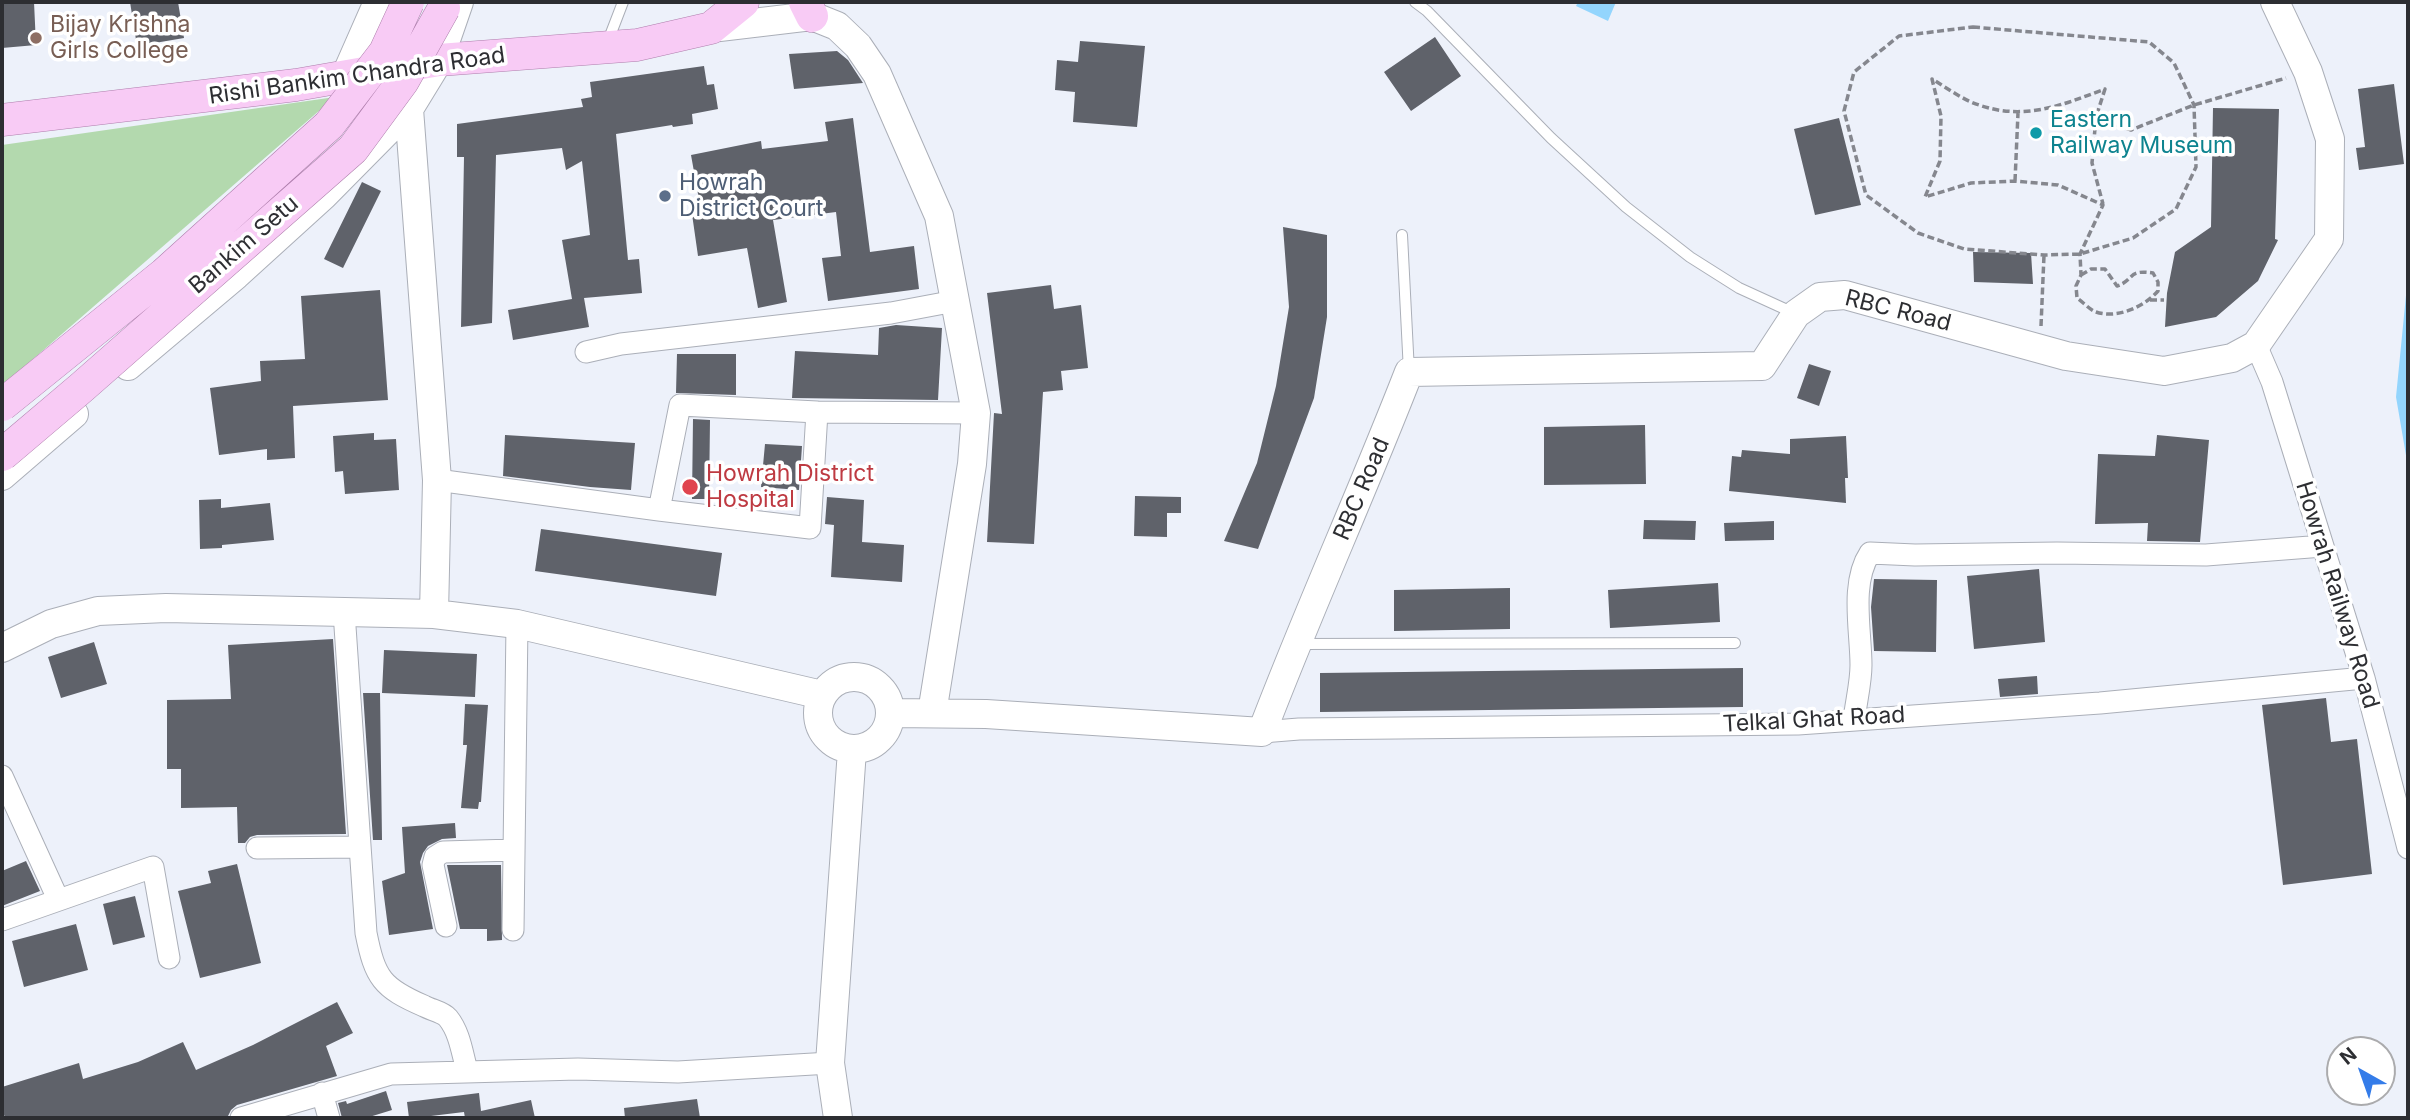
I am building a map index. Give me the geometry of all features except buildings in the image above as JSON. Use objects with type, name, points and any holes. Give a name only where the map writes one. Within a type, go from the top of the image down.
[{"type":"main road","points":[[379,2],[345,77],[410,109]]},
{"type":"main road","name":"Bankim Setu","points":[[2,405],[164,274],[329,125],[385,52],[408,2]]},
{"type":"main road","name":"Bankim Setu","points":[[2,455],[112,362],[353,149],[403,81],[446,2]]},
{"type":"main road","points":[[2,476],[236,275],[323,196],[410,109],[439,60],[459,2]]},
{"type":"main road","name":"Rishi Bankim Chandra Road","points":[[711,28],[743,2]]},
{"type":"main road","points":[[2256,345],[2329,239],[2330,139],[2308,72],[2275,2]]},
{"type":"main road","name":"Rishi Bankim Chandra Road","points":[[2,120],[296,85],[439,60],[637,45],[809,9],[837,26],[858,47],[877,74],[939,216],[975,413],[972,464],[932,713]]},
{"type":"main road","points":[[410,109],[437,480],[434,614]]},
{"type":"main road","name":"RBC Road","points":[[1262,732],[1409,372],[1762,366],[1796,314],[1821,297],[1845,295],[2066,356],[2164,371],[2232,358],[2256,345]]},
{"type":"main road","points":[[2,648],[51,624],[98,611],[166,608],[434,614],[517,624],[822,695]]},
{"type":"main road","points":[[864,677],[875,682],[889,701],[889,724],[875,743],[852,750],[840,747],[822,731],[818,719],[822,695],[840,679],[864,677]]},
{"type":"main road","points":[[891,713],[986,714],[1262,732]]},
{"type":"main road","points":[[838,1118],[830,1063],[852,750]]},
{"type":"street","points":[[586,352],[621,344],[891,313],[955,301]]},
{"type":"street","name":"Howrah Railway Road","points":[[2256,345],[2272,383],[2364,678],[2408,848]]},
{"type":"street","points":[[659,510],[680,405],[817,412],[975,413]]},
{"type":"street","points":[[437,480],[810,528],[817,412]]},
{"type":"street","points":[[1854,720],[1861,666],[1858,632],[1862,564],[1870,553],[2206,555],[2323,546]]},
{"type":"street","points":[[344,612],[366,933],[370,955],[379,978],[400,995],[447,1016],[458,1035],[467,1070]]},
{"type":"street","points":[[513,930],[517,624]]},
{"type":"street","name":"Telkal Ghat Road","points":[[1262,732],[1299,729],[1798,724],[2100,703],[2364,678]]},
{"type":"street","points":[[2,776],[58,900]]},
{"type":"street","points":[[257,848],[360,847]]},
{"type":"street","points":[[446,926],[433,865],[435,857],[443,852],[514,850]]},
{"type":"street","points":[[2,920],[153,867],[169,958]]},
{"type":"street","points":[[241,1118],[391,1074],[579,1069],[678,1072],[830,1063]]},
{"type":"street","points":[[322,1093],[329,1118]]},
{"type":"lane","points":[[604,48],[623,2]]},
{"type":"lane","points":[[1415,2],[1427,11],[1551,138],[1626,207],[1690,257],[1739,288],[1796,314]]},
{"type":"lane","points":[[1402,235],[1409,372]]},
{"type":"lane","points":[[1296,644],[1735,643]]},
{"type":"path","points":[[1973,27],[2149,42],[2174,63],[2194,105],[2196,167],[2176,209],[2133,238],[2080,254],[2044,255],[1964,249],[1918,233],[1866,195],[1844,111],[1854,72],[1899,36],[1973,27]]},
{"type":"path","points":[[2096,117],[2131,130],[2194,105],[2308,72]]},
{"type":"path","points":[[2103,205],[2058,185],[2015,181],[1971,183],[1925,197],[1940,161],[1941,116],[1932,79],[1978,105],[2018,113],[2055,108],[2105,89],[2096,117],[2092,163],[2103,205],[2080,254],[2081,275],[2076,286],[2077,298],[2095,312],[2119,313],[2150,300],[2165,300]]},
{"type":"path","points":[[2015,181],[2018,113]]},
{"type":"path","points":[[2040,348],[2044,255]]},
{"type":"path","points":[[2081,275],[2091,269],[2105,269],[2117,286],[2125,284],[2130,276],[2139,271],[2153,273],[2158,282],[2158,291],[2150,300]]},
{"type":"green space","points":[[335,97],[2,386],[2,145]]},
{"type":"water","points":[[1578,2],[1616,2],[1608,21],[1576,6]]},
{"type":"water","points":[[2408,275],[2408,467],[2396,397]]},
{"type":"place","name":"Bijay Krishna Girls College","points":[[36,38]]},
{"type":"place","name":"Eastern Railway Museum","points":[[2036,133]]},
{"type":"place","name":"Howrah District Court","points":[[665,196]]},
{"type":"place","name":"Howrah District Hospital","points":[[690,487]]}]
